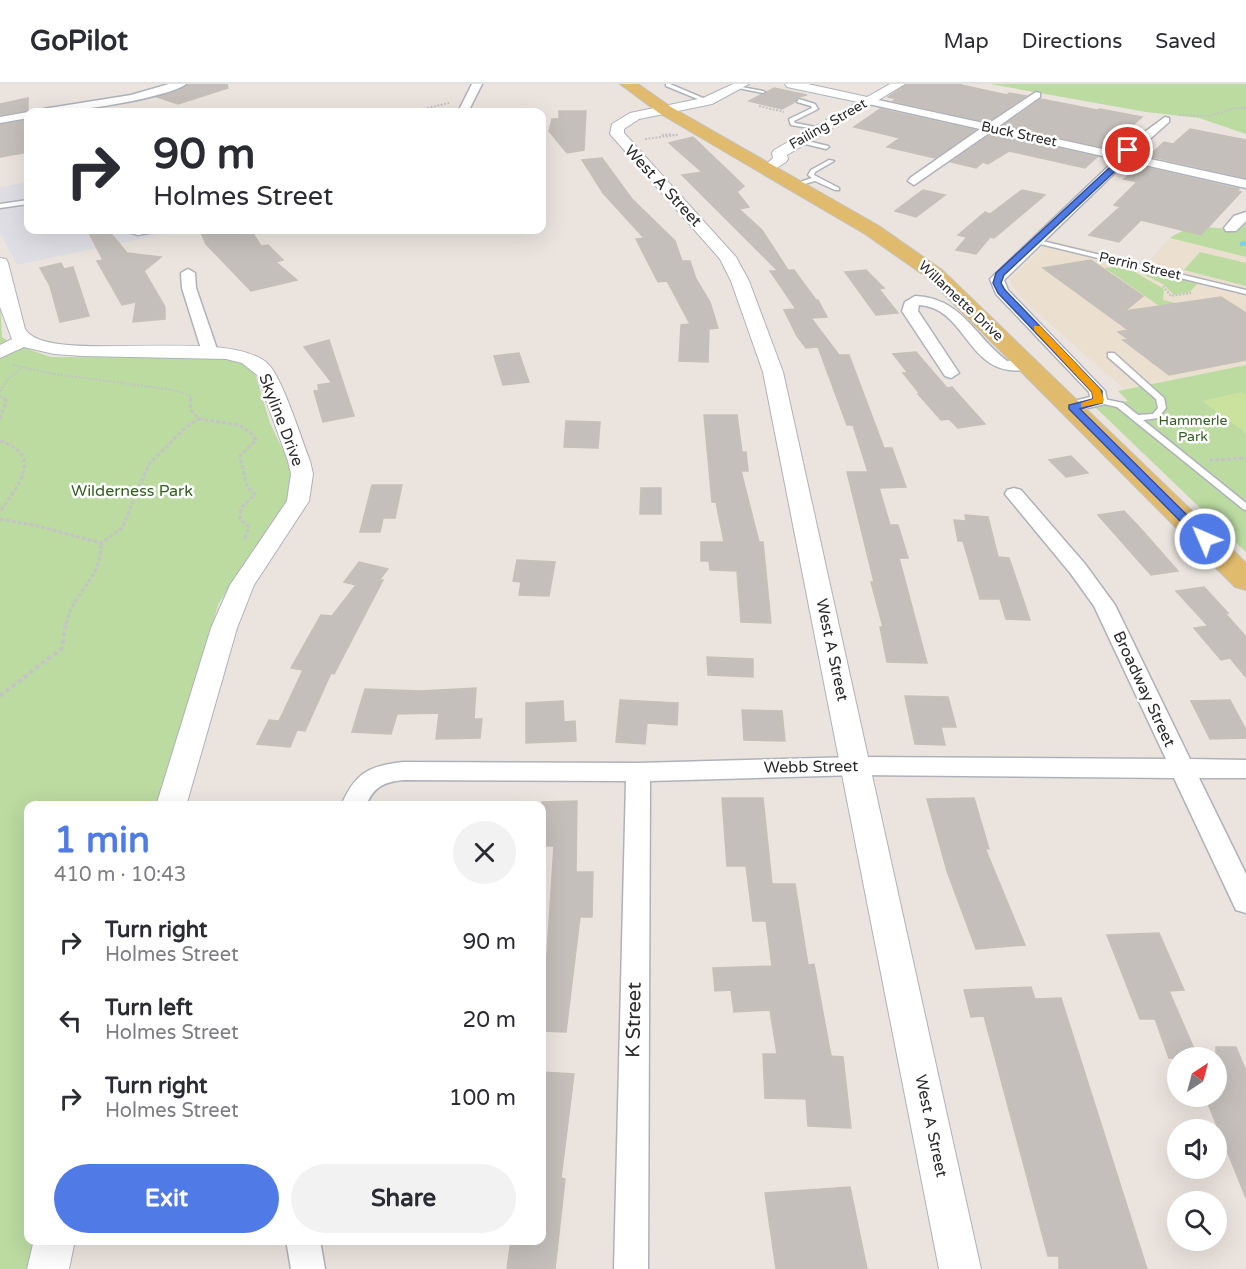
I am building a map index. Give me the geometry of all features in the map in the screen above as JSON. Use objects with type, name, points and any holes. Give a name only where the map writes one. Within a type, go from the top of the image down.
[{"type":"main road","name":"Willamette Drive","points":[[628,84],[665,110],[908,253],[935,274],[1246,580]]},
{"type":"street","points":[[68,108],[111,101],[181,84]]},
{"type":"street","points":[[465,108],[477,84]]},
{"type":"street","name":"Buck Street","points":[[791,84],[1246,184]]},
{"type":"street","name":"Failing Street","points":[[767,170],[781,159],[779,153],[899,84]]},
{"type":"street","points":[[665,110],[707,100],[740,85]]},
{"type":"street","points":[[914,181],[1036,95]]},
{"type":"street","points":[[111,101],[117,108]]},
{"type":"street","name":"West A Street","points":[[665,110],[628,119],[617,127],[617,134],[728,257],[756,323],[773,372],[857,766],[960,1269]]},
{"type":"street","points":[[0,120],[24,116]]},
{"type":"street","points":[[1072,407],[1099,400],[1099,394],[1093,385],[1001,291],[997,283],[999,274],[1125,157],[1128,150],[1165,120]]},
{"type":"street","points":[[1231,228],[1239,219],[1246,216]]},
{"type":"street","points":[[0,263],[13,324],[22,341],[4,358]]},
{"type":"street","points":[[188,273],[194,305],[210,352]]},
{"type":"street","points":[[951,373],[910,311],[910,305],[915,300],[925,299],[941,304],[1000,364],[1014,367],[1028,365]]},
{"type":"street","name":"Skyline Drive","points":[[22,341],[33,345],[78,351],[210,352],[245,357],[261,367],[266,374],[301,467],[298,501],[287,521],[242,585],[224,628],[172,801]]},
{"type":"street","name":"Broadway Street","points":[[1014,494],[1078,569],[1104,605],[1246,902]]},
{"type":"street","name":"Webb Street","points":[[355,801],[366,781],[376,776],[403,771],[638,772],[857,766],[1246,769]]},
{"type":"street","name":"K Street","points":[[630,1269],[638,772]]},
{"type":"street","points":[[48,1269],[54,1245]]},
{"type":"street","points":[[304,1245],[308,1269]]},
{"type":"lane","points":[[668,85],[707,100]]},
{"type":"lane","points":[[740,85],[763,92]]},
{"type":"lane","points":[[799,101],[813,105],[815,109],[791,120],[793,124],[819,129]]},
{"type":"lane","points":[[799,141],[826,147]]},
{"type":"lane","points":[[831,161],[813,171],[812,175],[837,189]]},
{"type":"lane","points":[[794,185],[816,179]]},
{"type":"lane","points":[[0,206],[24,203]]},
{"type":"lane","name":"Perrin Street","points":[[1034,242],[1246,291]]},
{"type":"lane","points":[[1111,355],[1160,398],[1162,408],[1155,416],[1137,418]]},
{"type":"lane","points":[[1099,400],[1120,405],[1246,507]]},
{"type":"path","points":[[428,108],[470,99]]},
{"type":"path","points":[[1165,120],[1180,115],[1209,116],[1236,108],[1246,108]]},
{"type":"path","points":[[635,140],[677,135],[661,135],[677,133],[683,138],[672,129]]},
{"type":"path","points":[[650,138],[648,135],[651,135]]},
{"type":"path","points":[[4,358],[22,367],[54,374],[174,390],[190,396],[190,409],[199,419]]},
{"type":"path","points":[[0,419],[6,400],[0,394],[8,379],[22,367]]},
{"type":"path","points":[[101,543],[122,528],[149,464],[186,428],[199,419],[236,423],[252,433],[256,440],[240,456],[247,487],[255,494],[241,508],[240,519],[249,527],[240,553],[260,557]]},
{"type":"path","points":[[0,441],[15,447],[24,458],[24,474],[0,512]]},
{"type":"path","points":[[1193,462],[1227,457],[1246,458]]},
{"type":"path","points":[[0,519],[31,522],[101,543]]},
{"type":"path","points":[[0,696],[62,648],[66,621],[76,597],[94,575],[101,555],[101,543]]},
{"type":"shaded area","points":[[24,183],[24,234],[163,234],[17,265],[0,233],[0,187]]},
{"type":"shaded area","points":[[1170,238],[1246,257],[1246,365],[1124,389],[1025,302],[1012,286],[1010,279],[1050,240],[1146,264]]},
{"type":"green space","points":[[990,84],[1246,84],[1246,134],[1199,118],[1146,112]]},
{"type":"green space","points":[[1246,224],[1246,257],[1170,238],[1185,231],[1202,228],[1236,231]]},
{"type":"green space","points":[[1200,252],[1246,263],[1246,286],[1184,270]]},
{"type":"green space","points":[[1114,267],[1133,271],[1164,289],[1163,300],[1176,303],[1175,306],[1165,310],[1105,268]]},
{"type":"green space","points":[[1156,272],[1198,283],[1190,292],[1174,295],[1163,284],[1141,273]]},
{"type":"green space","name":"Wilderness Park","points":[[0,299],[2,337],[10,343],[51,357],[225,358],[243,362],[254,370],[270,423],[293,471],[293,499],[248,557],[218,605],[162,801],[24,801],[24,1245],[35,1245],[27,1269],[0,1269]]},
{"type":"green space","name":"Hammerle Park","points":[[1246,365],[1246,552],[1095,407],[1128,401],[1118,391]]},
{"type":"green space","points":[[1242,392],[1246,395],[1246,433],[1202,401]]},
{"type":"building","points":[[188,84],[227,84],[228,88],[178,104],[157,97],[176,91]]},
{"type":"building","points":[[907,84],[957,84],[1007,95],[1009,93],[1026,96],[988,122],[893,101],[896,99],[888,97]]},
{"type":"building","points":[[774,88],[807,95],[798,97],[795,102],[782,109],[749,101]]},
{"type":"building","points":[[28,98],[28,108],[24,108],[24,111],[0,115],[0,104]]},
{"type":"building","points":[[1041,99],[1142,117],[1107,148],[1004,125]]},
{"type":"building","points":[[880,109],[975,130],[935,158],[887,147],[900,138],[854,127]]},
{"type":"building","points":[[559,111],[586,111],[584,150],[567,153],[549,131],[552,119],[559,119]]},
{"type":"building","points":[[24,121],[24,153],[0,157],[0,125]]},
{"type":"building","points":[[1190,129],[1246,140],[1246,178],[1149,156],[1164,142],[1173,144]]},
{"type":"building","points":[[992,133],[1097,157],[1085,168],[1009,151],[988,164],[983,162],[976,168],[951,162]]},
{"type":"building","points":[[693,137],[744,186],[737,192],[749,207],[739,209],[762,230],[788,270],[794,270],[818,300],[827,317],[811,318],[839,355],[849,355],[884,448],[892,448],[906,487],[879,488],[890,525],[898,525],[908,558],[899,558],[927,663],[887,662],[880,627],[883,627],[871,582],[874,582],[847,472],[868,472],[853,425],[847,425],[818,347],[806,348],[784,310],[796,309],[770,271],[778,271],[682,175],[702,172],[669,143]]},
{"type":"building","points":[[602,158],[632,199],[675,241],[682,261],[690,261],[696,279],[710,302],[718,328],[709,329],[708,362],[679,361],[681,325],[690,324],[667,281],[658,282],[636,239],[644,238],[603,193],[582,160]]},
{"type":"building","points":[[1139,166],[1239,189],[1237,191],[1241,192],[1201,235],[1141,220],[1119,242],[1089,235],[1120,207],[1114,205],[1137,182],[1124,179]]},
{"type":"building","points":[[923,190],[945,195],[916,217],[895,211]]},
{"type":"building","points":[[1022,190],[1045,195],[994,238],[990,237],[976,254],[956,250],[967,237],[958,235],[985,212],[990,214]]},
{"type":"building","points":[[90,234],[111,234],[127,253],[161,257],[144,271],[165,307],[165,319],[133,322],[136,302],[122,305],[97,261],[103,260]]},
{"type":"building","points":[[202,234],[254,234],[261,246],[268,245],[283,260],[276,262],[297,280],[251,291],[206,244]]},
{"type":"building","points":[[1091,260],[1143,296],[1125,311],[1221,297],[1246,313],[1246,360],[1169,375],[1123,340],[1129,340],[1118,332],[1128,330],[1043,268]]},
{"type":"building","points":[[61,263],[64,269],[73,267],[89,316],[60,322],[50,286],[40,268]]},
{"type":"building","points":[[866,270],[884,288],[879,289],[898,313],[876,315],[845,272]]},
{"type":"building","points":[[329,340],[354,416],[323,422],[314,391],[319,390],[318,385],[332,383],[304,347]]},
{"type":"building","points":[[916,352],[947,388],[952,387],[985,424],[958,428],[949,419],[941,420],[918,394],[920,394],[903,373],[908,373],[893,354]]},
{"type":"building","points":[[519,353],[529,382],[503,385],[494,356]]},
{"type":"building","points":[[704,415],[737,415],[742,452],[746,452],[748,471],[741,471],[759,542],[763,542],[771,623],[741,622],[737,571],[710,570],[709,561],[701,561],[701,542],[724,542],[716,502],[712,502]]},
{"type":"building","points":[[566,421],[600,422],[598,448],[564,447]]},
{"type":"building","points":[[1071,456],[1088,473],[1066,477],[1049,460]]},
{"type":"building","points":[[372,485],[402,485],[395,518],[383,518],[380,532],[360,532]]},
{"type":"building","points":[[641,488],[661,488],[661,514],[640,514]]},
{"type":"building","points":[[1124,511],[1178,571],[1151,575],[1098,515]]},
{"type":"building","points":[[965,515],[988,517],[998,557],[1009,558],[1030,620],[1006,619],[1000,599],[980,599],[963,541],[958,541],[954,520],[966,521]]},
{"type":"building","points":[[517,560],[555,562],[549,596],[519,595],[521,582],[513,581]]},
{"type":"building","points":[[359,562],[388,569],[380,579],[383,580],[334,674],[331,673],[305,731],[297,730],[290,747],[257,744],[269,720],[279,721],[303,670],[291,668],[321,615],[332,616],[356,585],[344,582]]},
{"type":"building","points":[[1204,587],[1246,637],[1246,677],[1230,658],[1221,660],[1194,628],[1208,626],[1176,591]]},
{"type":"building","points":[[707,657],[753,659],[753,677],[708,675]]},
{"type":"building","points":[[476,688],[474,719],[482,719],[480,738],[436,739],[439,713],[397,714],[391,734],[352,732],[365,689],[421,691]]},
{"type":"building","points":[[905,696],[948,697],[956,727],[941,727],[945,745],[915,744]]},
{"type":"building","points":[[620,700],[678,703],[677,725],[647,723],[645,744],[616,742]]},
{"type":"building","points":[[1230,700],[1246,730],[1246,738],[1210,739],[1191,701]]},
{"type":"building","points":[[563,701],[564,722],[575,721],[576,741],[526,743],[526,703]]},
{"type":"building","points":[[742,710],[782,711],[785,741],[744,740]]},
{"type":"building","points":[[722,798],[763,798],[772,884],[795,884],[808,965],[814,964],[831,1056],[843,1057],[851,1128],[808,1126],[806,1099],[765,1098],[763,1054],[777,1054],[770,1010],[734,1012],[731,990],[715,991],[713,968],[772,966],[766,921],[753,921],[746,866],[727,866]]},
{"type":"building","points":[[974,798],[989,849],[985,848],[1025,945],[976,949],[947,871],[927,799]]},
{"type":"building","points":[[577,801],[576,872],[593,872],[592,917],[580,917],[566,1032],[546,1031],[546,969],[554,846],[546,846],[546,802]]},
{"type":"building","points":[[1159,933],[1184,990],[1169,991],[1193,1047],[1167,1047],[1167,1052],[1155,1019],[1140,1019],[1107,935]]},
{"type":"building","points":[[1031,987],[1035,999],[1061,998],[1147,1269],[1059,1269],[1059,1256],[1048,1256],[984,1016],[971,1017],[964,990]]},
{"type":"building","points":[[1227,1047],[1236,1047],[1246,1071],[1246,1198],[1227,1151],[1227,1119],[1214,1119],[1209,1107],[1227,1107]]},
{"type":"building","points":[[546,1072],[574,1074],[561,1178],[565,1179],[555,1269],[507,1269],[510,1245],[546,1245]]},
{"type":"building","points":[[850,1187],[867,1269],[776,1269],[765,1193]]},
{"type":"waterway","points":[[1242,244],[1246,243]]},
{"type":"slow traffic","points":[[1037,328],[1099,394],[1099,400],[1084,405]]},
{"type":"route","points":[[1128,150],[1125,157],[999,274],[997,283],[1001,291],[1093,385],[1099,394],[1099,400],[1092,404],[1072,407],[1205,539]]}]
